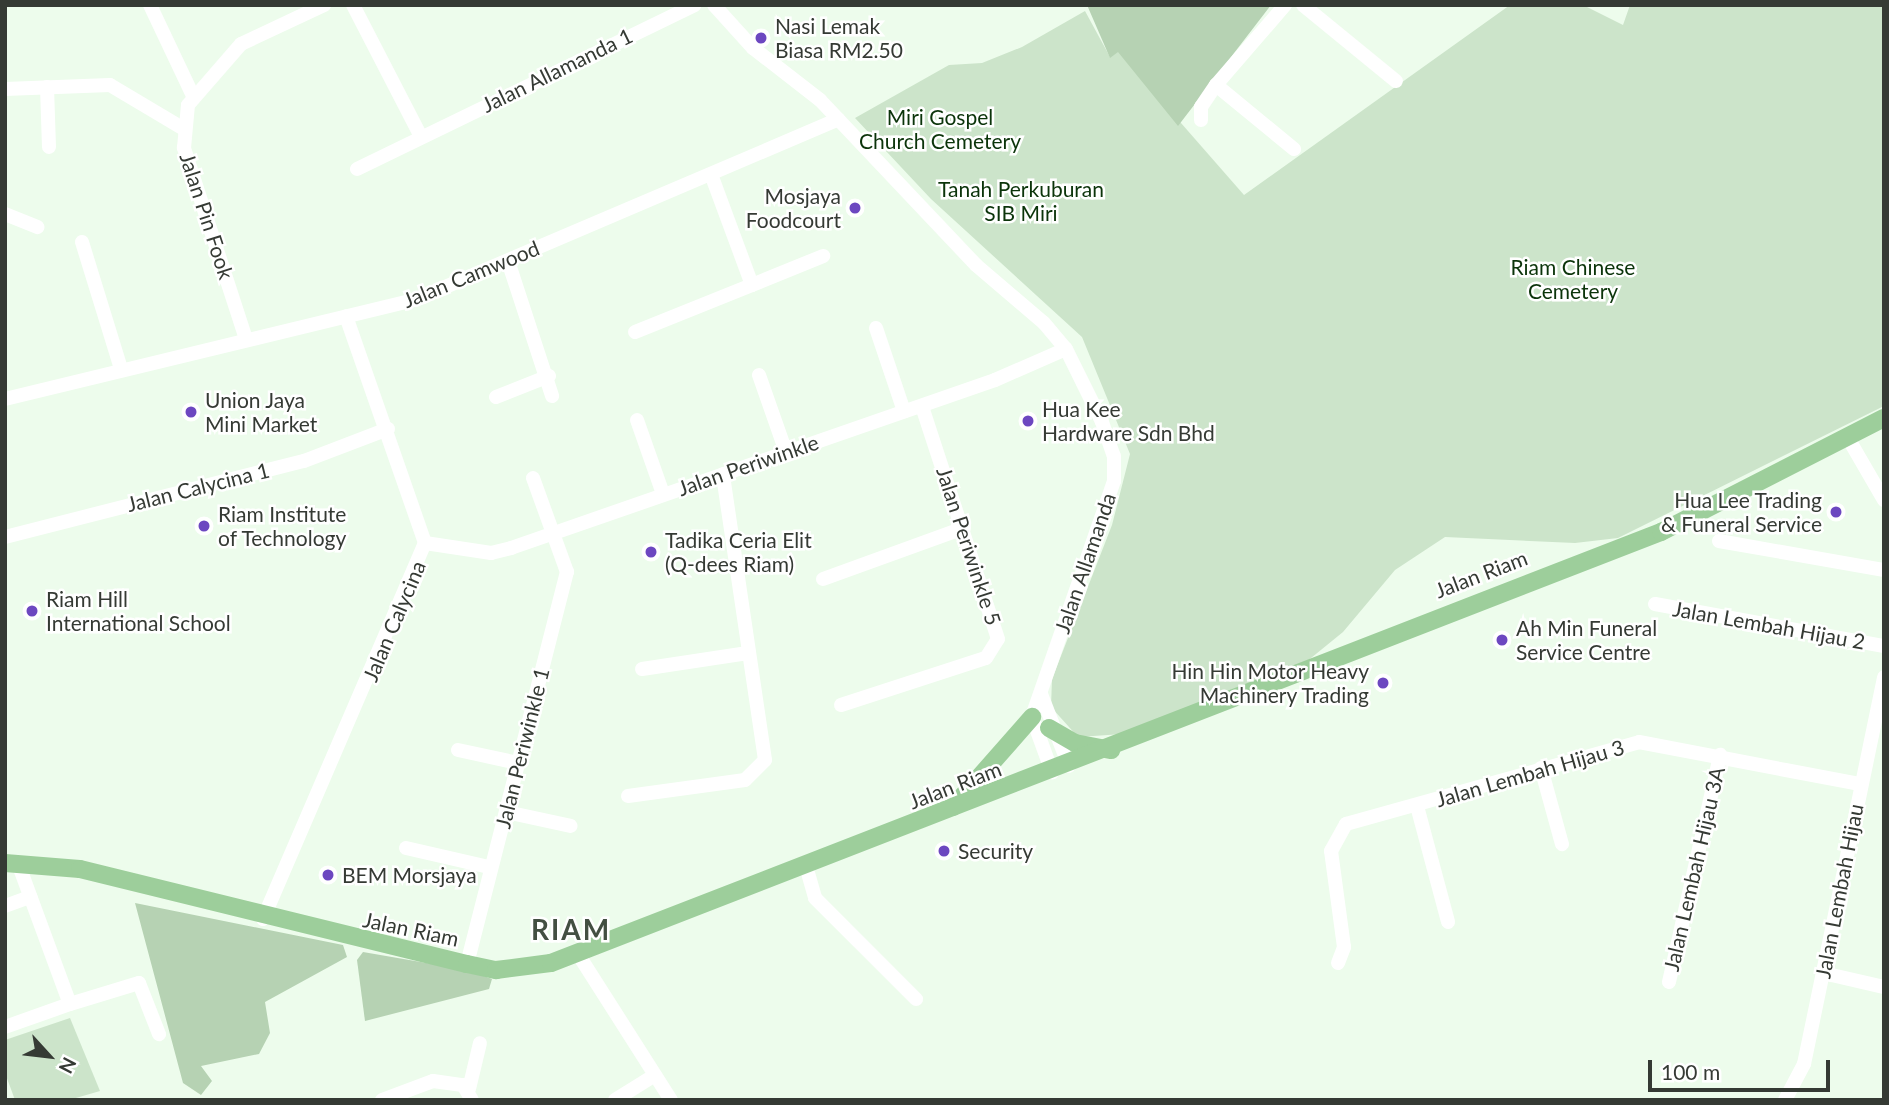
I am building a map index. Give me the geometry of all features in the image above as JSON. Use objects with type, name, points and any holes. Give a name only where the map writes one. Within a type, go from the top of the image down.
[{"type":"main road","name":"Jalan Riam","points":[[12,863],[80,870],[262,919],[467,964],[523,969],[578,954],[1111,750],[1440,613],[1661,531],[1884,418]]},
{"type":"main road","points":[[948,812],[1032,717]]},
{"type":"main road","points":[[1049,728],[1075,743],[1111,750]]},
{"type":"street","points":[[150,5],[193,96]]},
{"type":"street","name":"Jalan Pin Fook","points":[[245,336],[184,148],[184,129],[193,96],[241,44],[324,5]]},
{"type":"street","points":[[352,5],[421,137]]},
{"type":"street","name":"Jalan Allamanda 1","points":[[357,169],[694,5]]},
{"type":"street","name":"Jalan Allamanda","points":[[714,5],[753,48],[838,119],[1066,349],[1106,433],[1114,481],[1032,717]]},
{"type":"street","points":[[1200,120],[1200,107],[1216,85],[1285,5]]},
{"type":"street","points":[[1303,5],[1396,80]]},
{"type":"street","points":[[5,89],[110,85],[184,129]]},
{"type":"street","points":[[1216,85],[1294,149]]},
{"type":"street","points":[[47,88],[49,147]]},
{"type":"street","name":"Jalan Camwood","points":[[5,399],[245,336],[417,299],[838,119]]},
{"type":"street","points":[[711,174],[752,285]]},
{"type":"street","points":[[5,214],[37,227]]},
{"type":"street","points":[[82,242],[121,369]]},
{"type":"street","points":[[635,332],[823,256]]},
{"type":"street","points":[[508,261],[550,376],[552,396]]},
{"type":"street","name":"Jalan Calycina","points":[[262,919],[425,543],[388,429],[346,316]]},
{"type":"street","points":[[876,328],[904,411]]},
{"type":"street","name":"Jalan Periwinkle","points":[[425,543],[491,553],[922,406],[1066,349]]},
{"type":"street","points":[[759,375],[786,452]]},
{"type":"street","points":[[496,397],[550,376]]},
{"type":"street","name":"Jalan Periwinkle 5","points":[[841,705],[992,654],[998,631],[922,406]]},
{"type":"street","points":[[637,420],[663,494]]},
{"type":"street","name":"Jalan Calycina 1","points":[[5,537],[303,461],[388,429]]},
{"type":"street","points":[[1849,438],[1884,500]]},
{"type":"street","points":[[628,796],[745,780],[761,770],[765,760],[723,474]]},
{"type":"street","name":"Jalan Periwinkle 1","points":[[467,964],[489,867],[506,812],[567,572],[550,534],[533,478]]},
{"type":"street","points":[[823,579],[964,528]]},
{"type":"street","points":[[1719,541],[1884,570]]},
{"type":"street","name":"Jalan Lembah Hijau 2","points":[[1655,604],[1884,646]]},
{"type":"street","points":[[642,669],[748,653]]},
{"type":"street","name":"Jalan Lembah Hijau","points":[[1785,1100],[1800,1079],[1859,784],[1884,677]]},
{"type":"street","points":[[1041,690],[1061,769]]},
{"type":"street","points":[[1032,717],[1061,769]]},
{"type":"street","name":"Jalan Lembah Hijau 3","points":[[1338,963],[1344,947],[1331,864],[1338,830],[1541,768],[1639,742],[1720,755],[1859,784]]},
{"type":"street","points":[[458,750],[518,763]]},
{"type":"street","name":"Jalan Lembah Hijau 3A","points":[[1669,982],[1720,755]]},
{"type":"street","points":[[1541,768],[1562,844]]},
{"type":"street","points":[[1417,806],[1448,922]]},
{"type":"street","points":[[506,812],[571,826]]},
{"type":"street","points":[[406,848],[489,867]]},
{"type":"street","points":[[12,863],[30,897],[70,1004]]},
{"type":"street","points":[[806,866],[815,898],[916,999]]},
{"type":"street","points":[[5,906],[30,897]]},
{"type":"street","points":[[578,954],[671,1100]]},
{"type":"street","points":[[1823,973],[1884,986]]},
{"type":"street","points":[[5,1027],[139,983],[159,1034]]},
{"type":"street","points":[[382,1100],[433,1081],[470,1094],[480,1043]]},
{"type":"street","points":[[615,1100],[655,1074]]},
{"type":"green space","points":[[1087,5],[1271,5],[1178,126],[1118,52],[1110,58]]},
{"type":"green space","name":"Riam Chinese Cemetery","points":[[1510,5],[1583,5],[1623,25],[1630,5],[1884,5],[1884,406],[1618,538],[1575,543],[1445,537],[1395,570],[1343,632],[1300,667],[1123,734],[1078,737],[1051,707],[1052,679],[1112,525],[1130,454],[1082,337],[931,199],[855,118],[949,65],[982,63],[1022,47],[1085,11],[1110,57],[1118,51],[1244,195]]},
{"type":"green space","points":[[135,903],[343,945],[347,957],[265,1002],[270,1033],[259,1054],[201,1066],[212,1081],[201,1095],[183,1083]]},
{"type":"green space","points":[[363,952],[467,970],[492,979],[489,989],[365,1021],[357,960]]},
{"type":"green space","points":[[70,1018],[100,1091],[69,1100],[15,1100],[5,1073],[5,1040]]},
{"type":"place","name":"Nasi Lemak Biasa RM2.50","points":[[761,38]]},
{"type":"place","name":"Mosjaya Foodcourt","points":[[855,208]]},
{"type":"place","name":"Union Jaya Mini Market","points":[[191,412]]},
{"type":"place","name":"Hua Kee Hardware Sdn Bhd","points":[[1028,421]]},
{"type":"place","name":"Hua Lee Trading & Funeral Service","points":[[1836,512]]},
{"type":"place","name":"Riam Institute of Technology","points":[[204,526]]},
{"type":"place","name":"Tadika Ceria Elit (Q-dees Riam)","points":[[651,552]]},
{"type":"place","name":"Riam Hill International School","points":[[32,611]]},
{"type":"place","name":"Ah Min Funeral Service Centre","points":[[1502,640]]},
{"type":"place","name":"Hin Hin Motor Heavy Machinery Trading","points":[[1383,683]]},
{"type":"place","name":"Security","points":[[944,851]]},
{"type":"place","name":"BEM Morsjaya","points":[[328,875]]},
{"type":"district","name":"RIAM","points":[[571,929]]},
{"type":"park label","name":"Miri Gospel Church Cemetery","points":[[940,129]]},
{"type":"park label","name":"Tanah Perkuburan SIB Miri","points":[[1021,201]]}]
